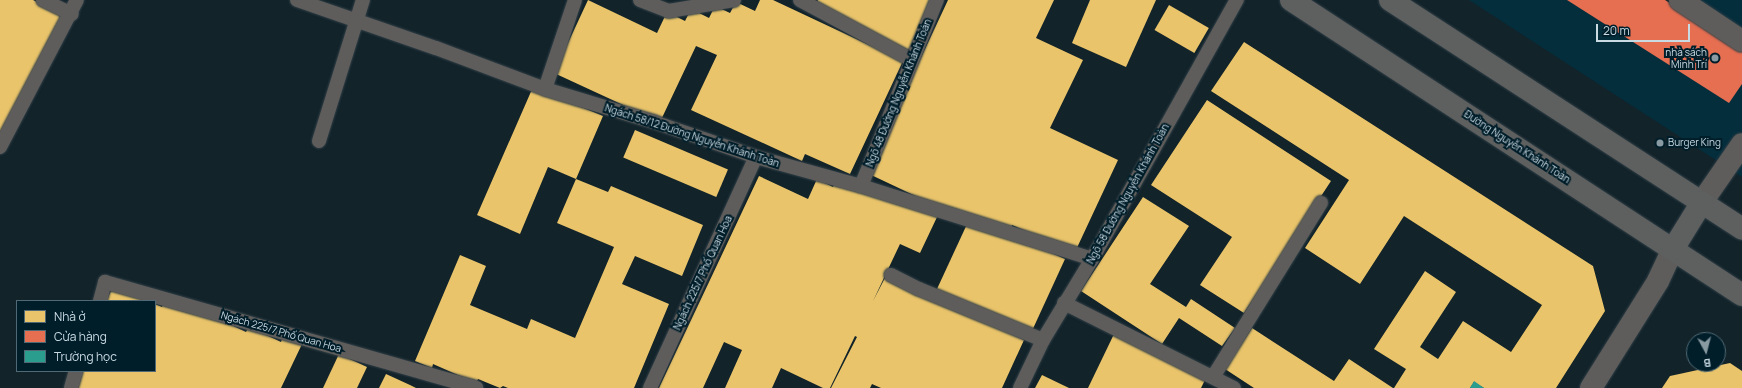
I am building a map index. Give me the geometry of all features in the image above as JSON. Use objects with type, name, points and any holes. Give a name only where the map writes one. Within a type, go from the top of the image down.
[{"type":"main road","name":"Đường Nguyễn Khánh Toàn","points":[[1291,0],[1742,295]]},
{"type":"main road","points":[[1390,0],[1742,229]]},
{"type":"main road","points":[[1673,249],[1702,202]]},
{"type":"street","points":[[1680,0],[1742,40]]},
{"type":"street","points":[[1702,202],[1742,144]]},
{"type":"street","points":[[1591,388],[1658,282],[1673,249]]},
{"type":"lane","points":[[43,0],[72,14]]},
{"type":"lane","points":[[0,147],[72,14],[77,0]]},
{"type":"lane","name":"Ngách 58/12 Đường Nguyễn Khánh Toàn","points":[[297,0],[545,89],[654,122],[756,157],[861,186],[1092,259]]},
{"type":"lane","points":[[319,141],[363,0]]},
{"type":"lane","points":[[545,89],[575,0]]},
{"type":"lane","points":[[640,0],[669,11],[734,0]]},
{"type":"lane","points":[[800,0],[912,60]]},
{"type":"lane","name":"Ngõ 48 Đường Nguyễn Khánh Toàn","points":[[861,186],[937,0]]},
{"type":"lane","name":"Ngõ 58 Đường Nguyễn Khánh Toàn","points":[[1020,388],[1043,340],[1092,259],[1237,0]]},
{"type":"lane","name":"Ngách 225/7 Phố Quan Hoa","points":[[650,388],[756,157]]},
{"type":"lane","points":[[1213,378],[1321,203]]},
{"type":"lane","points":[[891,275],[919,289],[1043,340]]},
{"type":"lane","name":"Ngách 225/7 Phố Quan Hoa","points":[[100,300],[105,282],[476,388]]},
{"type":"lane","points":[[1064,303],[1234,388]]},
{"type":"lane","points":[[71,388],[76,372]]},
{"type":"shaded area","points":[[1469,0],[1656,0],[1742,56],[1742,177]]},
{"type":"shaded area","points":[[1683,0],[1742,0],[1742,38]]},
{"type":"building: Nhà ở","points":[[0,0],[33,0],[66,16],[0,140]]},
{"type":"building: Nhà ở","points":[[588,0],[657,33],[667,12],[685,21],[691,9],[709,18],[715,6],[730,13],[736,2],[755,11],[760,0],[773,0],[903,61],[850,174],[805,154],[802,161],[691,110],[717,55],[696,46],[660,122],[554,73]]},
{"type":"building: Nhà ở","points":[[818,0],[932,0],[909,51],[815,5]]},
{"type":"building: Nhà ở","points":[[948,0],[1054,0],[1036,38],[1083,60],[1050,128],[1118,160],[1075,252],[1012,225],[1009,231],[962,218],[867,173]]},
{"type":"building: Nhà ở","points":[[1090,0],[1156,0],[1126,67],[1072,43]]},
{"type":"building: Nhà ở","points":[[1169,5],[1209,28],[1194,53],[1154,30]]},
{"type":"building: Nhà ở","points":[[1244,42],[1593,266],[1605,311],[1556,388],[1484,388],[1474,382],[1470,388],[1394,388],[1406,369],[1374,349],[1425,271],[1456,292],[1420,347],[1438,359],[1463,321],[1511,352],[1542,305],[1404,216],[1360,284],[1305,248],[1349,180],[1211,91]]},
{"type":"building: Nhà ở","points":[[533,87],[603,116],[576,179],[548,167],[520,234],[477,215]]},
{"type":"building: Nhà ở","points":[[1207,100],[1331,181],[1244,313],[1200,285],[1232,237],[1151,185]]},
{"type":"building: Nhà ở","points":[[635,130],[728,169],[716,197],[623,158]]},
{"type":"building: Nhà ở","points":[[759,176],[808,199],[817,179],[833,187],[836,181],[938,215],[920,253],[900,244],[873,301],[886,276],[1024,340],[1002,388],[881,388],[872,384],[870,388],[831,388],[857,337],[855,336],[830,388],[823,388],[781,368],[772,388],[725,388],[742,350],[724,342],[703,388],[659,388]]},
{"type":"building: Nhà ở","points":[[576,179],[608,192],[611,186],[703,225],[682,276],[635,256],[622,284],[669,304],[634,388],[508,388],[503,386],[500,388],[478,379],[476,383],[433,364],[432,368],[415,361],[460,255],[486,266],[470,305],[527,329],[531,319],[575,338],[614,247],[557,223]]},
{"type":"building: Nhà ở","points":[[1143,197],[1189,226],[1150,284],[1186,307],[1191,299],[1235,328],[1222,346],[1179,318],[1162,344],[1081,291]]},
{"type":"building: Nhà ở","points":[[968,222],[1018,238],[1065,259],[1031,333],[937,289]]},
{"type":"building: Nhà ở","points":[[114,285],[147,300],[106,300]]},
{"type":"building: Nhà ở","points":[[165,300],[212,316],[246,332],[249,327],[281,342],[284,334],[303,342],[281,388],[71,388],[79,372],[156,372],[156,304],[162,307]]},
{"type":"building: Nhà ở","points":[[1252,328],[1334,381],[1349,359],[1393,388],[1254,388],[1225,369]]},
{"type":"building: Nhà ở","points":[[1115,332],[1207,376],[1201,388],[1088,388]]},
{"type":"building: Nhà ở","points":[[339,354],[367,367],[357,388],[323,388]]},
{"type":"building: Nhà ở","points":[[1730,363],[1742,371],[1742,388],[1662,388],[1670,376],[1688,372],[1726,372],[1726,364]]},
{"type":"building: Nhà ở","points":[[386,374],[410,385],[416,388],[379,388]]},
{"type":"building: Nhà ở","points":[[1042,375],[1069,388],[1035,388]]},
{"type":"building: Cửa hàng","points":[[1567,0],[1665,0],[1742,50],[1742,84],[1729,103]]},
{"type":"building: Trường học","points":[[1474,381],[1484,388],[1470,388]]},
{"type":"place","name":"nhà sách Minh Trí","points":[[1715,58]]},
{"type":"place","name":"Burger King","points":[[1660,143]]}]
